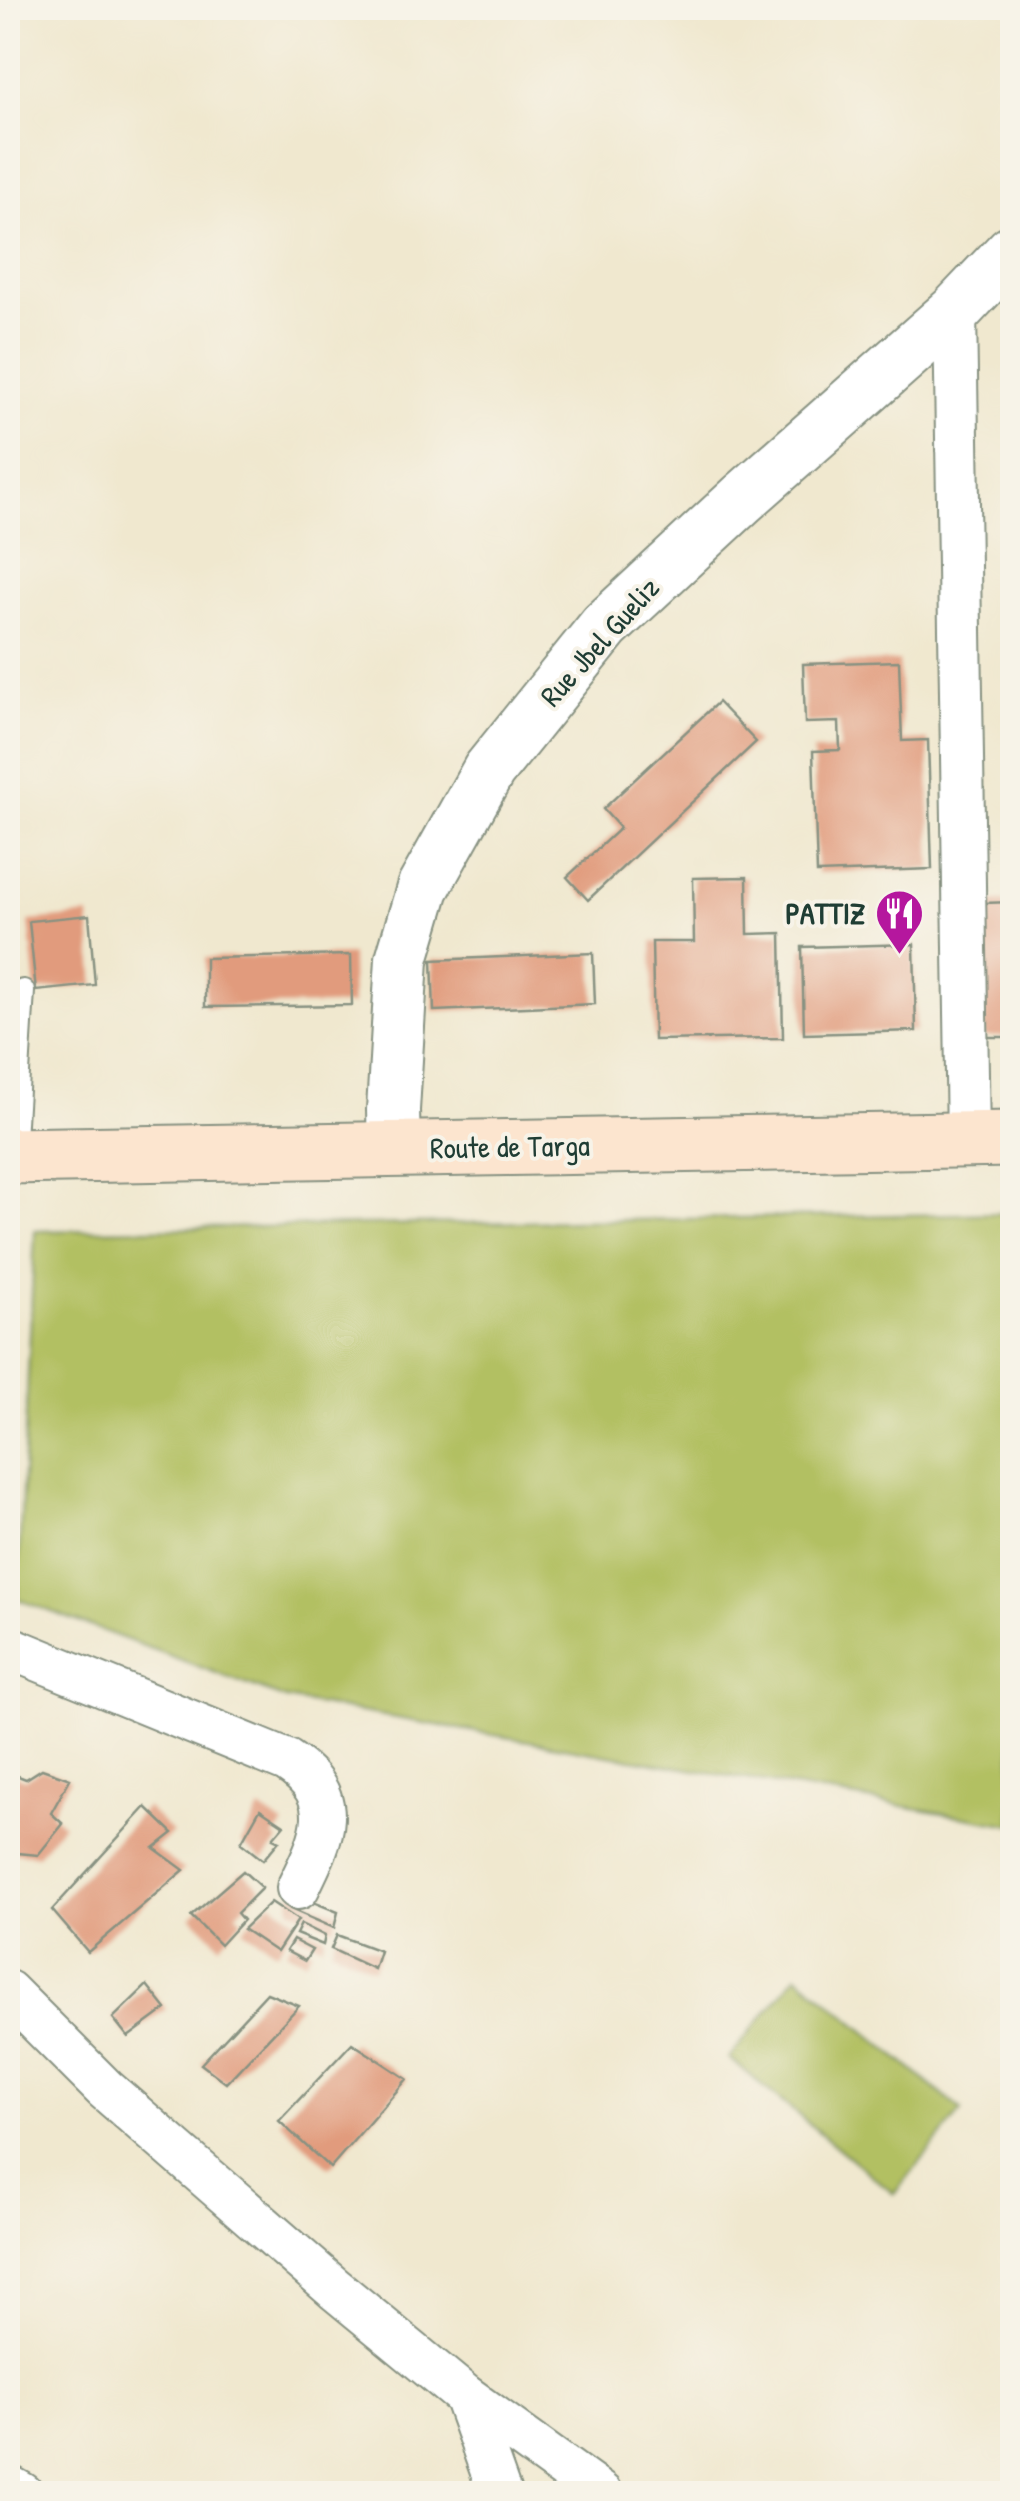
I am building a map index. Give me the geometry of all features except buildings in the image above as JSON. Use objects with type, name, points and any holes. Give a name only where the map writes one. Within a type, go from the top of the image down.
[{"type":"main road","name":"Route de Targa","points":[[10,1156],[990,1139]]},
{"type":"street","name":"Rue Jbel Gueliz","points":[[394,1148],[402,959],[423,888],[489,770],[606,626],[742,499],[955,311],[1012,251]]},
{"type":"street","points":[[955,311],[990,1139]]},
{"type":"street","points":[[8,1647],[287,1760],[300,1769],[313,1784],[324,1828],[298,1888]]},
{"type":"street","points":[[8,1992],[105,2088],[334,2289],[465,2396],[601,2494]]},
{"type":"street","points":[[465,2396],[500,2494]]},
{"type":"street","points":[[8,2486],[22,2494]]},
{"type":"lane","points":[[10,1156],[23,990]]},
{"type":"green space","points":[[1012,1213],[1012,1825],[286,1699],[17,1599],[35,1231]]},
{"type":"green space","points":[[797,1975],[962,2111],[894,2194],[729,2058]]},
{"type":"place","name":"PATTIZ","points":[[900,956]]}]
